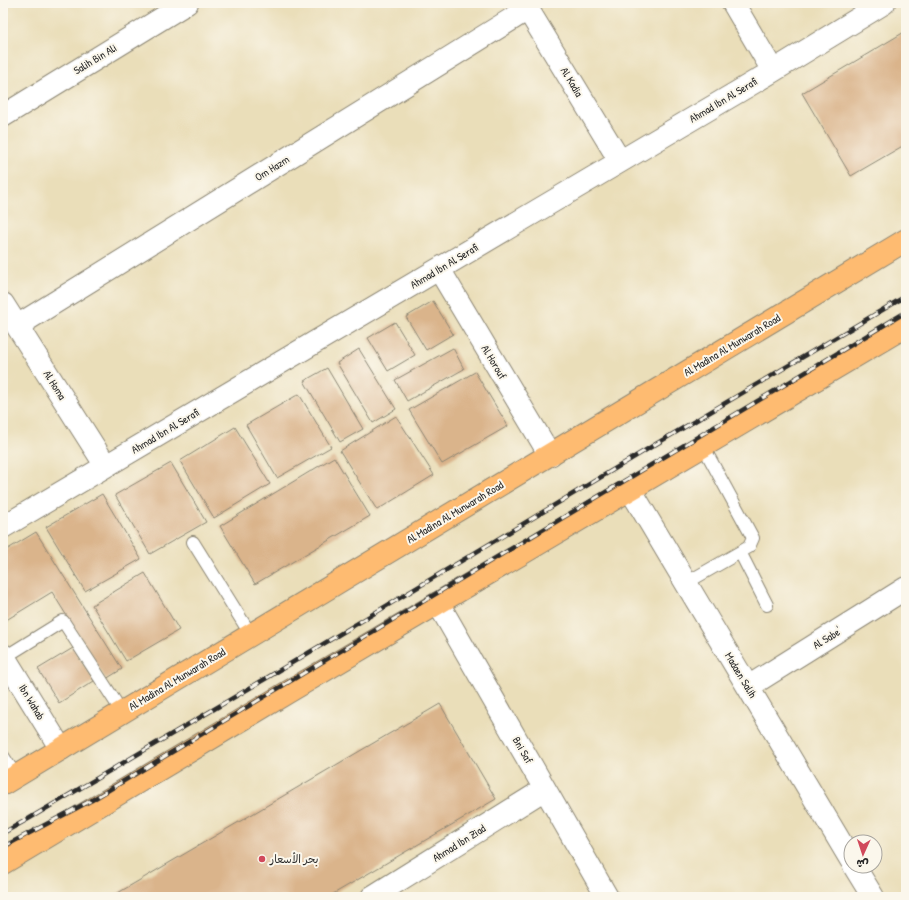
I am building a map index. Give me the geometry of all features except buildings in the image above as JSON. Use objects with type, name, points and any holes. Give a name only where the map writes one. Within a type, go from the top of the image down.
[{"type":"main road","name":"Al Madina Al Munwarah Road","points":[[10,780],[906,240]]},
{"type":"main road","points":[[3,863],[906,326]]},
{"type":"street","name":"Salih Bin Ali","points":[[3,116],[187,3]]},
{"type":"street","points":[[733,3],[773,71]]},
{"type":"street","name":"Ahmad Ibn Al Serafi","points":[[3,527],[773,71],[878,5]]},
{"type":"street","name":"Al Kadia","points":[[526,6],[620,161]]},
{"type":"street","name":"Om Hazm","points":[[17,326],[526,6]]},
{"type":"street","name":"Al Horouf","points":[[439,269],[550,455]]},
{"type":"street","name":"Al Homa","points":[[3,304],[106,466]]},
{"type":"street","name":"Madaen Salih","points":[[630,489],[843,847]]},
{"type":"street","name":"Al Sabe'","points":[[748,687],[906,588]]},
{"type":"street","name":"Bni Saf","points":[[438,603],[608,897]]},
{"type":"street","name":"Ibn Wahab","points":[[4,656],[61,749]]},
{"type":"street","name":"Ahmad Ibn Ziad","points":[[382,894],[545,789]]},
{"type":"street","points":[[859,874],[873,897]]},
{"type":"lane","points":[[686,583],[749,547],[753,538],[702,446]]},
{"type":"lane","points":[[193,542],[251,635]]},
{"type":"lane","points":[[740,552],[767,605]]},
{"type":"lane","points":[[4,656],[63,621],[122,712]]},
{"type":"lane","points":[[3,756],[10,780]]},
{"type":"railway","points":[[3,833],[265,679],[906,296]]},
{"type":"railway","points":[[3,847],[92,800],[906,312]]},
{"type":"place","name":"بحر الأسعار","points":[[262,859]]}]
